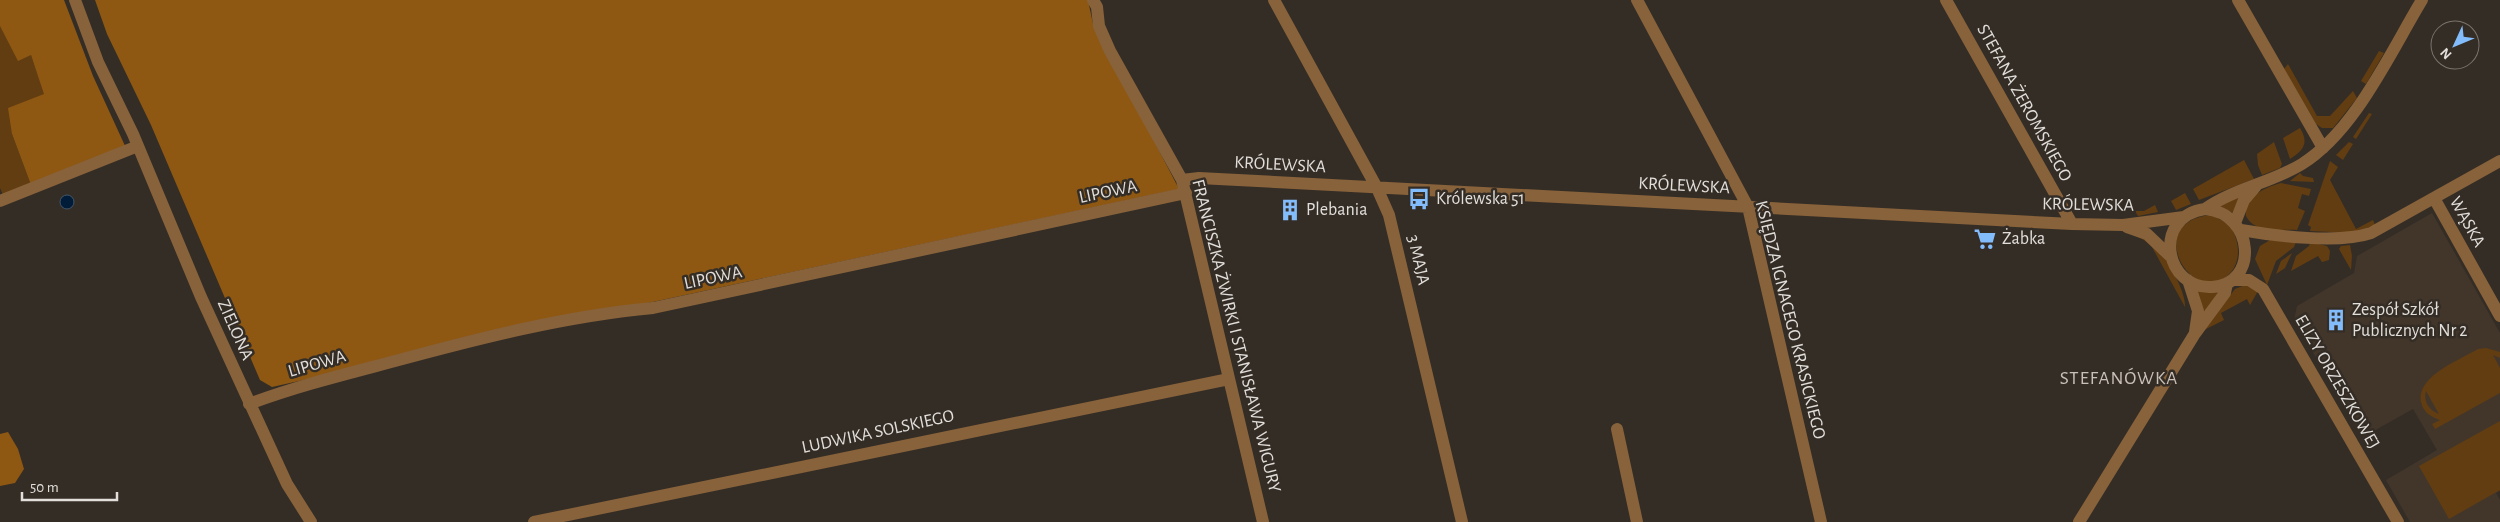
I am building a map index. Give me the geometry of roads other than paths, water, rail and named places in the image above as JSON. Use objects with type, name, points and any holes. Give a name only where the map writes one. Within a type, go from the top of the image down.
[{"type":"street","name":"ZIELONA","points":[[75,0],[98,62],[138,146],[200,297],[287,484],[307,521]]},
{"type":"street","name":"FRANCISZKA ŻWIRKI I STANISŁAWA WIGURY","points":[[1093,0],[1097,6],[1099,26],[1110,52],[1182,180],[1263,522]]},
{"type":"street","name":"3 MAJA","points":[[1274,0],[1377,188],[1389,215],[1462,522]]},
{"type":"street","name":"KSIĘDZA IGNACEGO KRASICKIEGO","points":[[1637,0],[1748,207],[1821,522]]},
{"type":"street","name":"STEFANA ŻEROMSKIEGO","points":[[1946,0],[2072,224]]},
{"type":"street","points":[[2238,0],[2323,148]]},
{"type":"street","points":[[2170,256],[2169,240],[2184,217],[2206,209],[2233,194],[2289,172],[2323,148],[2354,113],[2422,0]]},
{"type":"street","points":[[0,202],[138,146]]},
{"type":"street","points":[[2206,209],[2222,213],[2238,226],[2264,234],[2358,237],[2370,233],[2500,160]]},
{"type":"street","name":"KRÓLEWSKA","points":[[1182,180],[1199,178],[2072,224],[2123,225],[2184,217]]},
{"type":"street","points":[[2246,250],[2238,226],[2244,200],[2256,185]]},
{"type":"street","name":"LIPOWA","points":[[249,404],[296,387],[456,345],[604,313],[653,308],[1186,193]]},
{"type":"street","name":"WĄSKA","points":[[2434,198],[2500,316]]},
{"type":"street","points":[[2123,225],[2147,234],[2170,256],[2188,280],[2199,319],[2194,335]]},
{"type":"street","points":[[2079,522],[2194,335],[2242,266],[2246,250],[2254,240],[2264,234]]},
{"type":"street","points":[[2188,280],[2207,287],[2230,282]]},
{"type":"street","name":"ELIZY ORZESZKOWEJ","points":[[2230,282],[2249,280],[2263,289],[2398,522]]},
{"type":"street","name":"LUDWIKA SOLSKIEGO","points":[[534,522],[1230,379]]},
{"type":"street","points":[[1617,430],[1637,522]]},
{"type":"water","points":[[64,195],[70,195],[74,202],[70,209],[64,209],[60,205],[60,199]]},
{"type":"place","name":"Królewska 51","points":[[1419,199]]},
{"type":"place","name":"Plebania","points":[[1290,210]]},
{"type":"place","name":"Żabka","points":[[1985,239]]},
{"type":"place","name":"Zespół Szkół Publicznych Nr 2","points":[[2336,320]]},
{"type":"district","name":"STEFANÓWKA","points":[[2119,378]]}]
